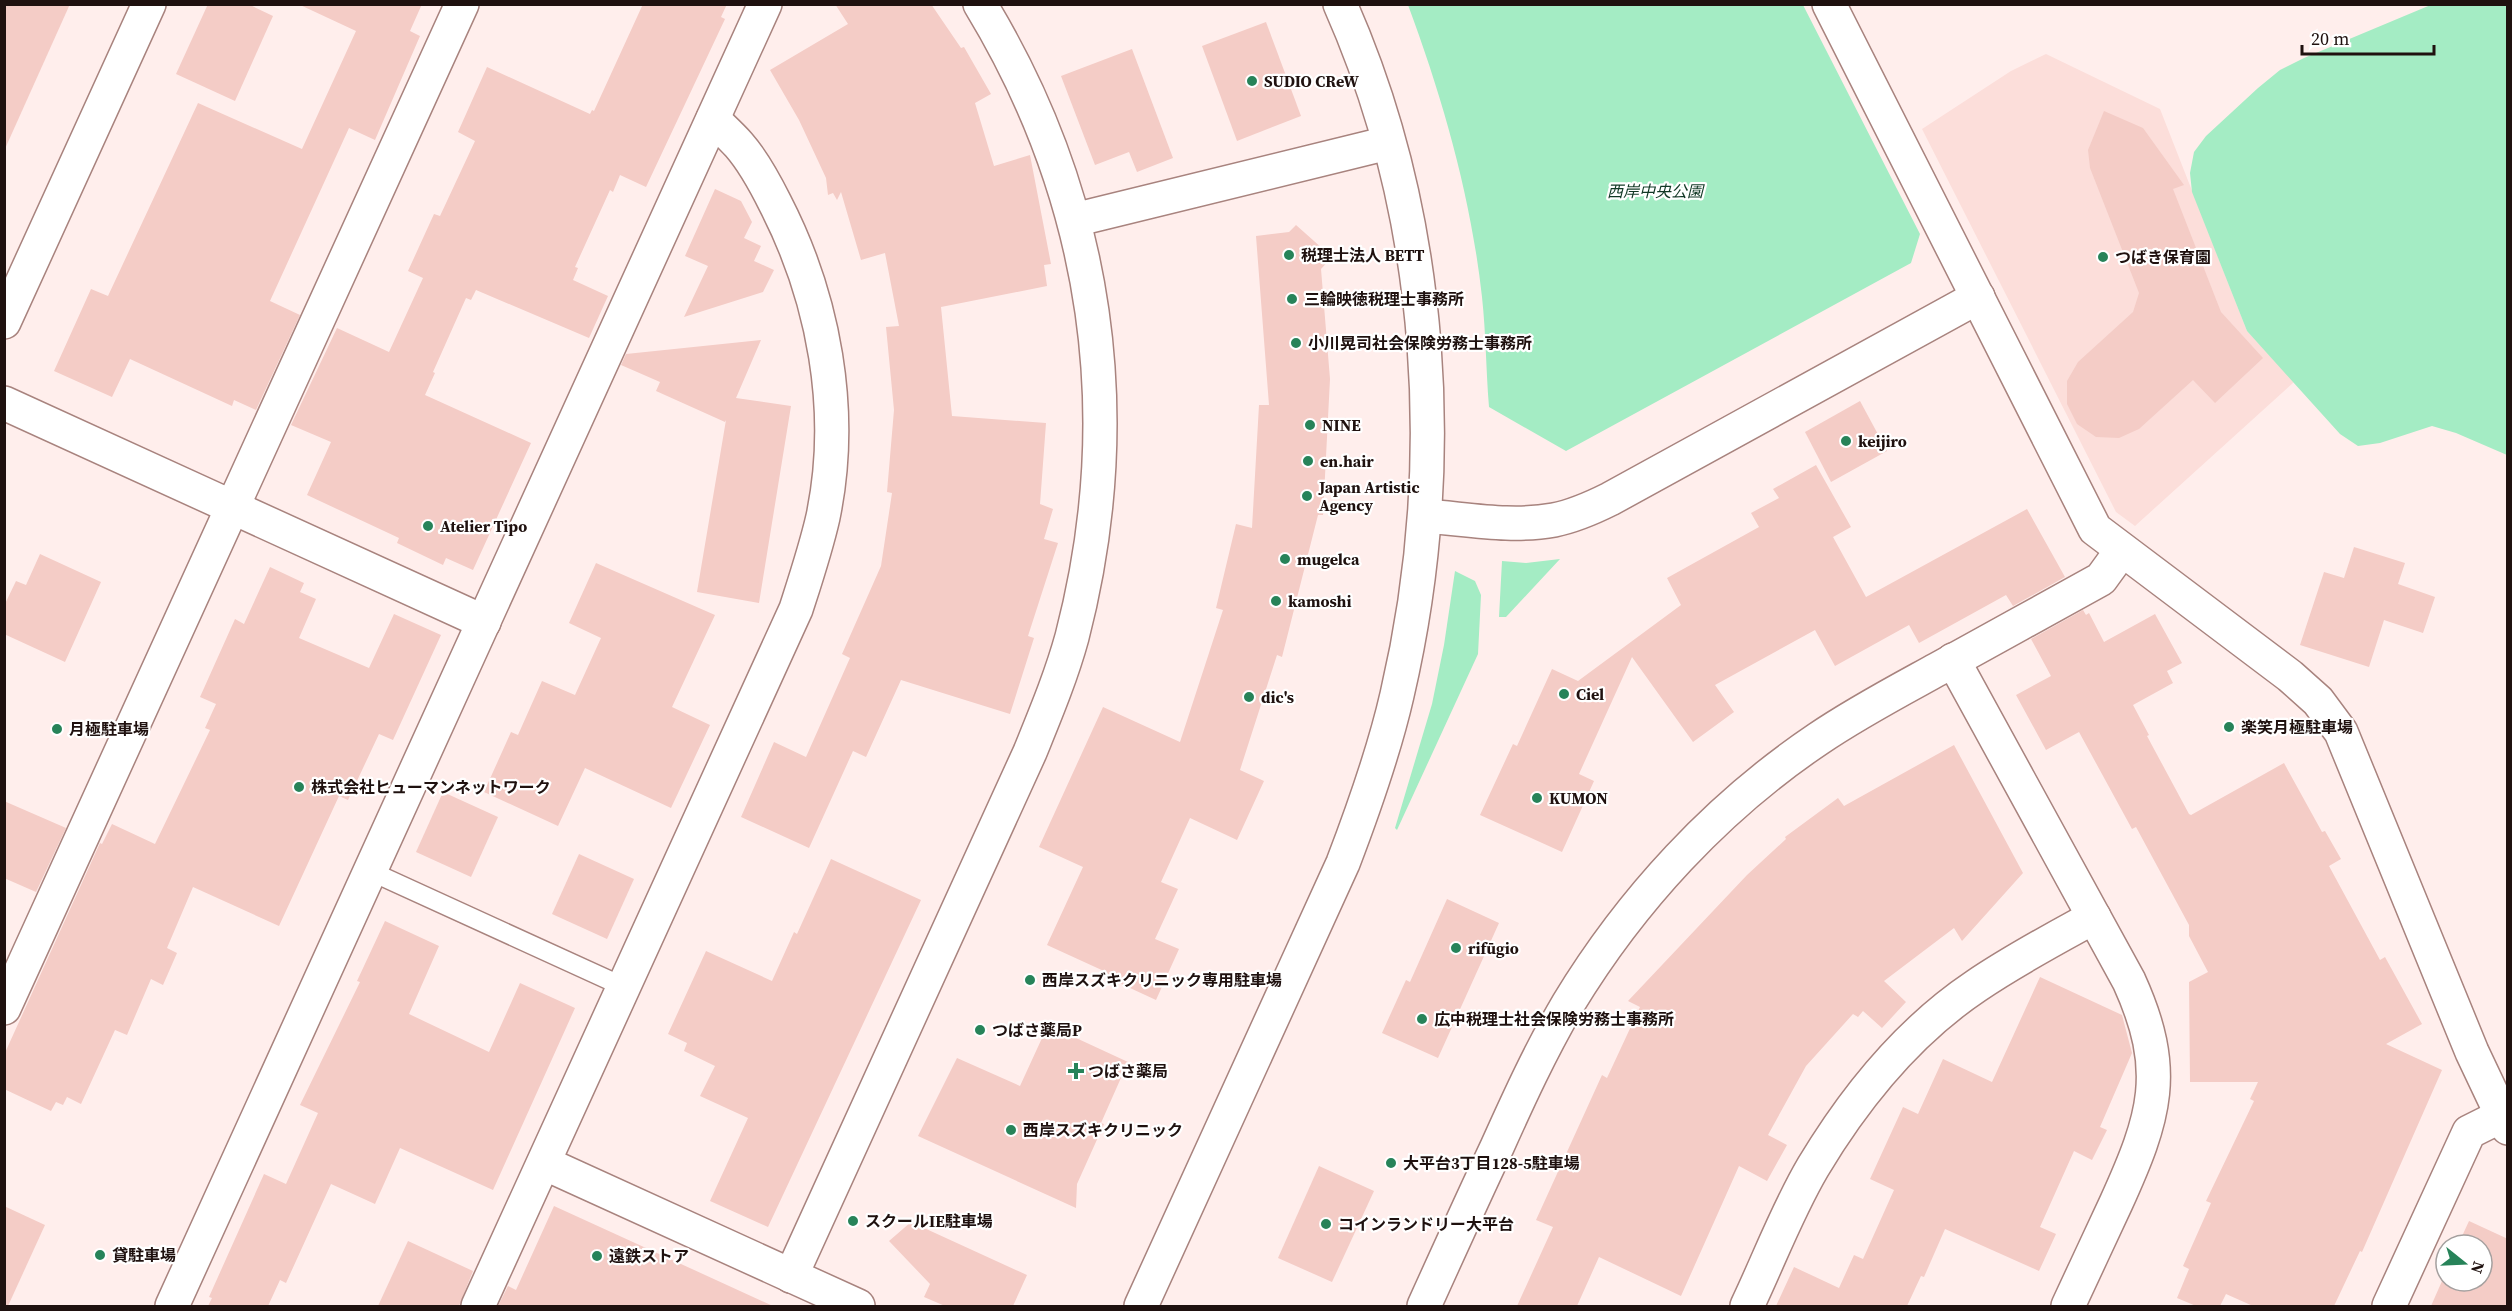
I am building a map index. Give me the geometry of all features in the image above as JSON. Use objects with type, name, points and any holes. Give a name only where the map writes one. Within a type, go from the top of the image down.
[{"type":"street","points":[[4,322],[149,4]]},
{"type":"street","points":[[4,1008],[462,4]]},
{"type":"street","points":[[172,1306],[765,4]]},
{"type":"street","points":[[791,1276],[1030,752],[1071,639],[1085,580],[1095,520],[1100,400],[1092,309],[1074,220],[1055,158],[1031,98],[1002,39],[980,4]]},
{"type":"street","points":[[1141,1306],[1343,863],[1364,808],[1397,695],[1411,627],[1425,516],[1427,412],[1419,303],[1409,239],[1388,143],[1370,80],[1340,4]]},
{"type":"street","points":[[1829,4],[2095,529],[2290,676],[2318,701],[2341,732],[2472,1052],[2504,1122],[2469,1132],[2389,1306]]},
{"type":"street","points":[[478,1306],[796,609],[812,563],[823,515],[830,467],[831,419],[828,370],[820,322],[807,275],[789,230],[767,187],[740,146],[713,119]]},
{"type":"street","points":[[1074,220],[1388,143]]},
{"type":"street","points":[[1425,516],[1525,524],[1555,520],[1583,512],[1620,494],[1978,297]]},
{"type":"street","points":[[4,403],[484,622]]},
{"type":"street","points":[[1424,1306],[1539,1057],[1568,1004],[1638,904],[1678,858],[1722,815],[1768,776],[1826,734],[1953,660],[2101,579],[2122,550]]},
{"type":"street","points":[[1953,660],[2143,1011],[2151,1042],[2154,1075],[2152,1108],[2144,1140],[2068,1306]]},
{"type":"street","points":[[1748,1306],[1812,1168],[1845,1116],[1883,1069],[1926,1025],[1974,987],[2026,954],[2094,917]]},
{"type":"street","points":[[544,1162],[858,1306]]},
{"type":"lane","points":[[370,871],[624,987]]},
{"type":"shaded area","name":"つばき保育園","points":[[2046,54],[2160,109],[2247,331],[2294,382],[2135,526],[2116,512],[1922,129],[2011,71]]},
{"type":"green space","points":[[2433,4],[2507,5],[2507,455],[2456,433],[2432,426],[2380,443],[2358,446],[2340,434],[2247,331],[2192,192],[2190,173],[2194,152],[2206,136],[2280,70]]},
{"type":"green space","name":"西岸中央公園","points":[[1408,5],[1803,5],[1920,234],[1911,263],[1566,451],[1489,407],[1482,297],[1471,222],[1444,112]]},
{"type":"green space","points":[[1560,559],[1506,617],[1499,617],[1502,561],[1526,563]]},
{"type":"green space","points":[[1455,571],[1475,581],[1481,595],[1478,654],[1397,830],[1395,828],[1432,704]]},
{"type":"building","points":[[4,4],[70,4],[4,151]]},
{"type":"building","points":[[208,4],[248,4],[273,16],[235,101],[176,74]]},
{"type":"building","points":[[298,4],[422,4],[410,31],[420,36],[375,140],[349,128],[270,301],[300,315],[256,410],[234,400],[232,406],[130,359],[112,397],[54,371],[91,289],[108,296],[198,103],[302,149],[356,31]]},
{"type":"building","points":[[643,4],[727,4],[721,17],[725,19],[646,187],[620,175],[613,192],[610,190],[575,267],[578,268],[573,280],[608,296],[589,338],[476,290],[471,300],[466,298],[425,395],[531,443],[473,570],[446,558],[443,565],[397,543],[399,538],[307,495],[331,442],[291,425],[337,328],[389,352],[423,278],[408,271],[434,214],[440,216],[475,141],[458,132],[487,67],[590,114],[592,110],[594,111]]},
{"type":"building","points":[[835,4],[931,4],[961,48],[964,47],[991,94],[975,103],[994,166],[1030,155],[1051,264],[1044,265],[1047,286],[941,307],[952,416],[1046,423],[1040,504],[1053,509],[1044,539],[1058,543],[1028,636],[1034,638],[1010,714],[901,680],[866,757],[853,751],[809,848],[741,817],[774,742],[806,757],[850,658],[842,654],[881,566],[892,493],[887,492],[894,410],[886,327],[899,326],[885,253],[861,260],[841,192],[837,200],[833,193],[828,195],[826,178],[799,120],[770,70],[848,24]]},
{"type":"building","points":[[1266,22],[1301,116],[1237,141],[1202,46]]},
{"type":"building","points":[[1132,49],[1173,158],[1137,172],[1129,152],[1095,165],[1061,76]]},
{"type":"building","points":[[2104,111],[2143,128],[2184,185],[2173,189],[2221,312],[2263,358],[2215,403],[2193,380],[2139,429],[2119,438],[2096,437],[2077,424],[2067,404],[2067,381],[2078,362],[2133,312],[2139,293],[2090,168],[2088,150]]},
{"type":"building","points":[[715,189],[741,201],[752,222],[744,238],[761,246],[754,261],[774,270],[763,292],[684,317],[708,266],[685,256]]},
{"type":"building","points":[[1296,225],[1332,257],[1321,269],[1330,379],[1323,515],[1318,515],[1282,657],[1277,655],[1240,770],[1264,781],[1237,840],[1190,818],[1161,882],[1178,889],[1155,939],[1179,949],[1156,1000],[1104,976],[1106,972],[1047,945],[1083,867],[1039,847],[1103,707],[1180,742],[1223,610],[1216,608],[1236,524],[1252,528],[1259,405],[1269,405],[1256,236],[1289,232]]},
{"type":"building","points":[[761,340],[736,398],[791,406],[759,603],[697,592],[726,420],[725,422],[656,391],[660,382],[621,365],[626,354]]},
{"type":"building","points":[[1860,401],[1887,451],[1831,482],[1805,432]]},
{"type":"building","points":[[1816,465],[1851,527],[1833,537],[1866,597],[2027,509],[2065,577],[2013,606],[2006,595],[1919,643],[1909,625],[1835,666],[1815,630],[1715,685],[1734,712],[1693,742],[1632,657],[1579,774],[1594,781],[1562,852],[1480,815],[1513,744],[1517,746],[1552,669],[1578,681],[1681,605],[1667,578],[1759,527],[1751,513],[1779,498],[1773,489]]},
{"type":"building","points":[[2354,547],[2405,563],[2398,584],[2435,597],[2423,633],[2384,620],[2369,667],[2300,645],[2324,572],[2344,578]]},
{"type":"building","points":[[40,554],[101,582],[65,662],[4,634],[4,606],[16,581],[26,585]]},
{"type":"building","points":[[596,563],[715,615],[672,707],[710,725],[671,808],[585,768],[558,826],[484,792],[511,732],[518,735],[542,681],[575,695],[601,638],[569,623]]},
{"type":"building","points":[[270,567],[304,583],[300,592],[316,599],[299,638],[369,668],[394,614],[441,635],[393,740],[379,734],[348,800],[339,796],[279,926],[193,887],[167,948],[177,953],[163,985],[151,979],[127,1035],[115,1030],[81,1104],[67,1097],[63,1105],[56,1102],[51,1111],[4,1089],[4,1055],[100,843],[102,844],[112,824],[155,844],[210,730],[205,728],[216,704],[200,697],[235,619],[244,624]]},
{"type":"building","points":[[2083,610],[2086,615],[2089,613],[2104,642],[2155,614],[2182,663],[2167,671],[2173,683],[2133,705],[2189,814],[2191,815],[2284,763],[2322,832],[2325,831],[2341,859],[2329,866],[2380,960],[2385,957],[2422,1024],[2386,1044],[2442,1070],[2362,1252],[2360,1251],[2334,1306],[2253,1306],[2226,1294],[2220,1306],[2196,1306],[2177,1298],[2189,1269],[2183,1266],[2211,1203],[2206,1201],[2254,1101],[2250,1099],[2258,1082],[2190,1082],[2189,982],[2208,972],[2189,936],[2189,925],[2136,827],[2132,829],[2079,732],[2046,750],[2016,695],[2051,676],[2031,639]]},
{"type":"building","points":[[1954,745],[2023,873],[1962,941],[1954,928],[1884,981],[1906,1002],[1882,1028],[1863,1011],[1858,1017],[1853,1014],[1806,1066],[1768,1135],[1787,1145],[1767,1181],[1739,1166],[1681,1296],[1599,1257],[1577,1306],[1517,1306],[1553,1227],[1536,1220],[1602,1075],[1607,1078],[1640,1007],[1628,1001],[1747,875],[1786,839],[1785,837],[1838,798],[1844,806]]},
{"type":"building","points":[[443,792],[498,817],[471,877],[416,852]]},
{"type":"building","points":[[4,801],[66,828],[36,892],[4,878]]},
{"type":"building","points":[[579,854],[634,879],[607,939],[552,914]]},
{"type":"building","points":[[831,859],[921,900],[768,1227],[710,1201],[748,1118],[700,1096],[715,1066],[684,1051],[687,1043],[668,1034],[706,951],[772,981],[794,932],[797,934]]},
{"type":"building","points":[[1447,899],[1499,923],[1438,1058],[1382,1033],[1406,980],[1410,982]]},
{"type":"building","points":[[385,921],[439,946],[409,1014],[489,1052],[520,983],[575,1008],[493,1190],[400,1148],[375,1204],[331,1184],[286,1283],[280,1280],[268,1306],[208,1306],[212,1298],[209,1297],[264,1174],[286,1184],[318,1113],[300,1105],[360,982],[357,981]]},
{"type":"building","points":[[2040,977],[2122,1015],[2132,1053],[2100,1127],[2107,1130],[2092,1160],[2074,1151],[2040,1227],[2056,1234],[2039,1271],[1945,1229],[1924,1277],[1921,1276],[1907,1306],[1776,1306],[1794,1267],[1839,1288],[1854,1255],[1863,1259],[1894,1190],[1870,1179],[1903,1107],[1918,1114],[1943,1059],[1992,1082]]},
{"type":"building","name":"西岸スズキクリニック","points":[[1048,1025],[1128,1062],[1077,1184],[1076,1208],[918,1136],[957,1058],[1020,1086]]},
{"type":"building","points":[[1319,1166],[1374,1191],[1332,1282],[1278,1258]]},
{"type":"building","points":[[4,1206],[45,1225],[8,1306],[4,1306]]},
{"type":"building","name":"遠鉄ストア","points":[[554,1206],[773,1306],[498,1306],[508,1286],[516,1290]]},
{"type":"building","points":[[2469,1221],[2508,1239],[2508,1306],[2431,1306],[2437,1293],[2494,1293],[2494,1233],[2464,1233]]},
{"type":"building","points":[[911,1222],[1027,1275],[1013,1306],[945,1306],[924,1297],[930,1284],[889,1241]]},
{"type":"building","points":[[408,1241],[473,1271],[459,1306],[378,1306]]},
{"type":"place","name":"SUDIO CReW","points":[[1252,81]]},
{"type":"place","name":"税理士法人 BETT","points":[[1289,255]]},
{"type":"place","name":"つばき保育園","points":[[2103,257]]},
{"type":"place","name":"三輪映徳税理士事務所","points":[[1292,299]]},
{"type":"place","name":"小川晃司社会保険労務士事務所","points":[[1296,343]]},
{"type":"place","name":"NINE","points":[[1310,425]]},
{"type":"place","name":"keijiro","points":[[1846,441]]},
{"type":"place","name":"en.hair","points":[[1308,461]]},
{"type":"place","name":"Japan Artistic Agency","points":[[1307,496]]},
{"type":"place","name":"Atelier Tipo","points":[[428,526]]},
{"type":"place","name":"mugelca","points":[[1285,559]]},
{"type":"place","name":"kamoshi","points":[[1276,601]]},
{"type":"place","name":"Ciel","points":[[1564,694]]},
{"type":"place","name":"dic's","points":[[1249,697]]},
{"type":"place","name":"楽笑月極駐車場","points":[[2229,727]]},
{"type":"place","name":"月極駐車場","points":[[57,729]]},
{"type":"place","name":"株式会社ヒューマンネットワーク","points":[[299,787]]},
{"type":"place","name":"KUMON","points":[[1537,798]]},
{"type":"place","name":"rifūgio","points":[[1456,948]]},
{"type":"place","name":"西岸スズキクリニック専用駐車場","points":[[1030,980]]},
{"type":"place","name":"広中税理士社会保険労務士事務所","points":[[1422,1019]]},
{"type":"place","name":"つばさ薬局P","points":[[980,1030]]},
{"type":"place","name":"つばさ薬局","points":[[1076,1071]]},
{"type":"place","name":"西岸スズキクリニック","points":[[1011,1130]]},
{"type":"place","name":"大平台3丁目128-5駐車場","points":[[1391,1163]]},
{"type":"place","name":"スクールIE駐車場","points":[[853,1221]]},
{"type":"place","name":"コインランドリー大平台","points":[[1326,1224]]},
{"type":"place","name":"貸駐車場","points":[[100,1255]]},
{"type":"place","name":"遠鉄ストア","points":[[597,1256]]}]
